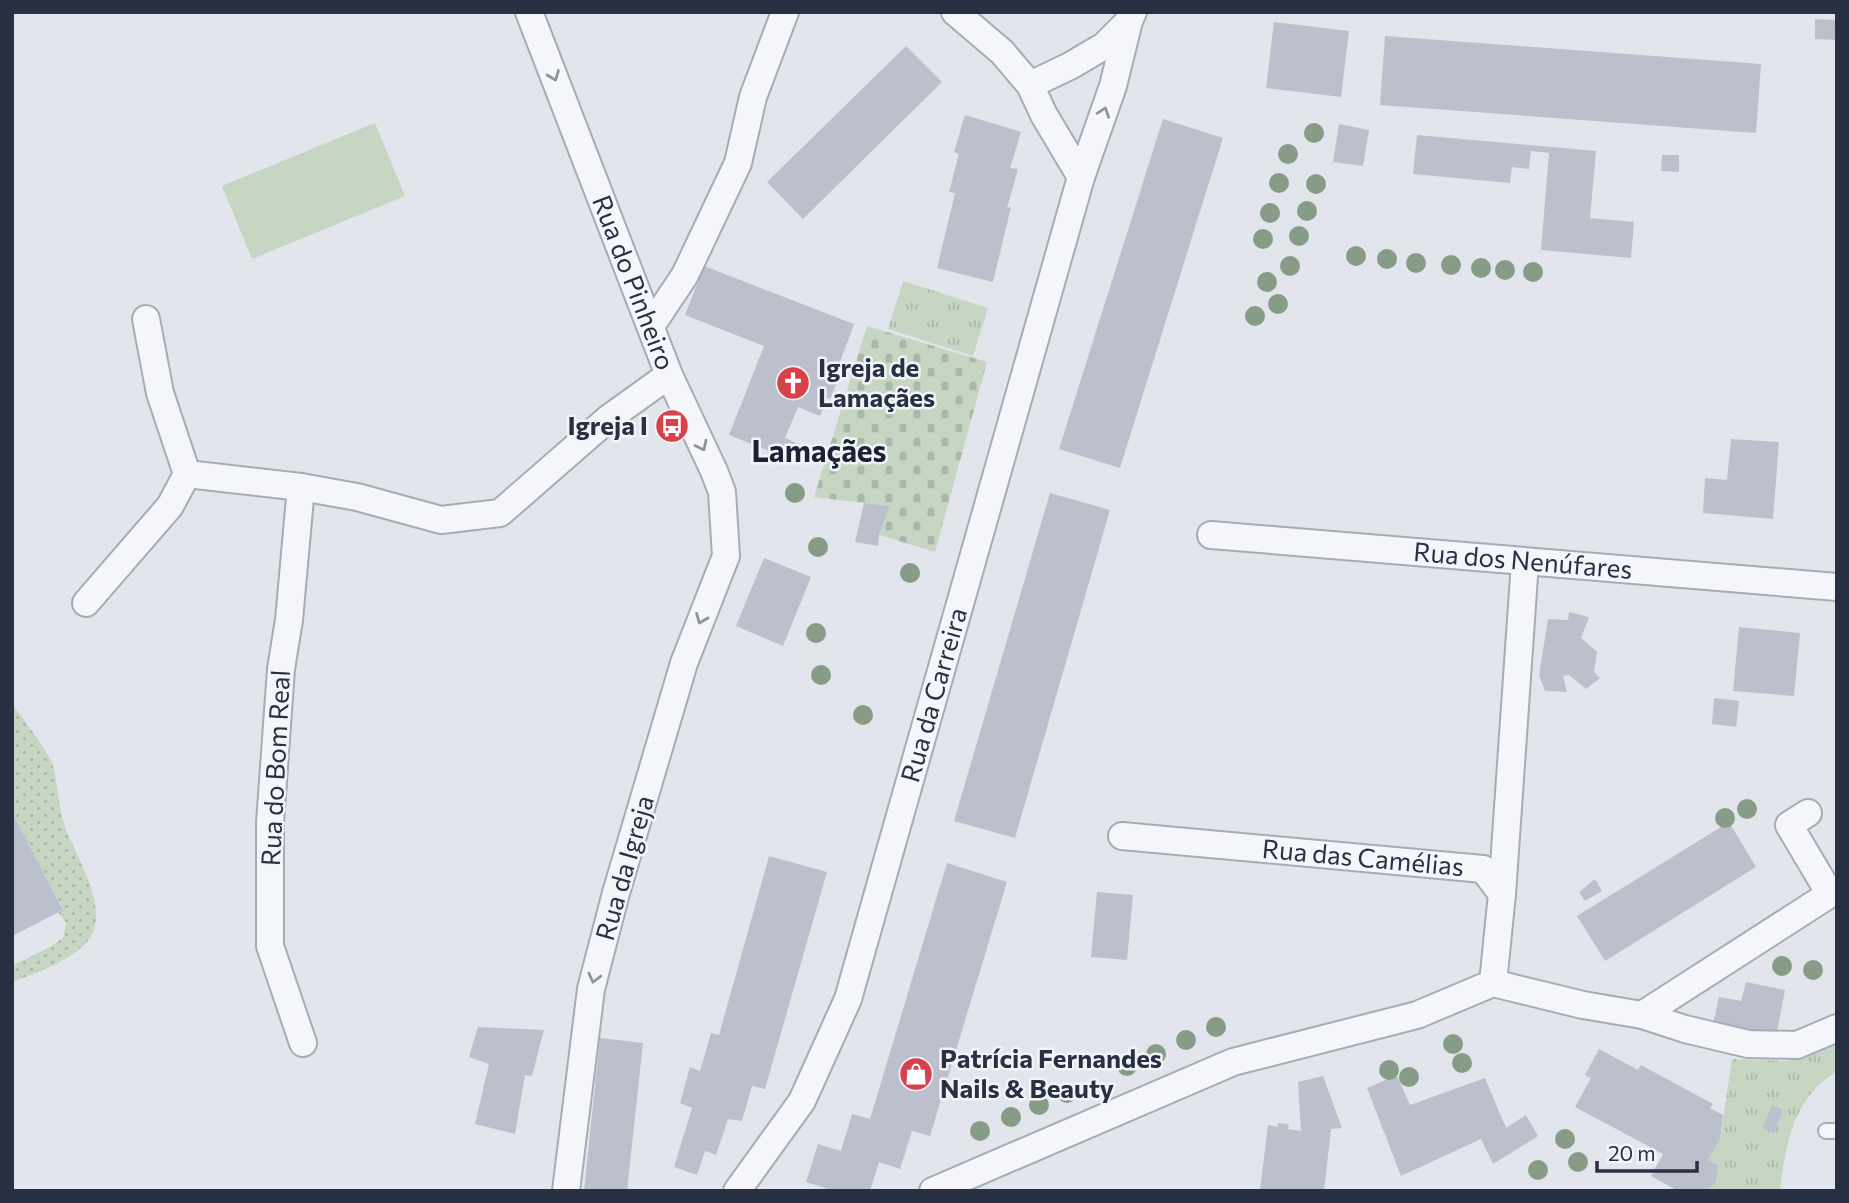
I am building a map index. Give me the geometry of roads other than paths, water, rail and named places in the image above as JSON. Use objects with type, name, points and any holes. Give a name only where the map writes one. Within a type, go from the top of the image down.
[{"type":"street","name":"Rua do Pinheiro","points":[[529,12],[669,376],[715,471],[722,492],[726,556]]},
{"type":"street","points":[[651,326],[685,275],[738,163],[753,96],[785,12]]},
{"type":"street","points":[[954,12],[1002,52],[1030,85],[1044,115],[1082,177]]},
{"type":"street","name":"Rua da Carreira","points":[[1030,85],[1104,46],[1131,16]]},
{"type":"street","name":"Rua da Carreira","points":[[737,1191],[802,1101],[848,999],[1082,177],[1113,86],[1131,16]]},
{"type":"street","points":[[86,603],[170,506],[187,474],[160,393],[146,319]]},
{"type":"street","points":[[187,474],[302,487],[357,497],[442,520],[499,513],[609,418],[669,376]]},
{"type":"street","name":"Rua do Bom Real","points":[[302,487],[289,620],[281,669],[272,797],[270,947],[303,1044]]},
{"type":"street","name":"Rua dos Nenúfares","points":[[1211,535],[1837,587]]},
{"type":"street","name":"Rua da Igreja","points":[[566,1191],[594,977],[684,663],[726,556]]},
{"type":"street","points":[[1493,982],[1502,894],[1525,562]]},
{"type":"street","points":[[1642,1016],[1829,894],[1789,825],[1808,813]]},
{"type":"street","name":"Rua das Camélias","points":[[1122,836],[1483,869],[1502,894]]},
{"type":"street","points":[[933,1191],[1233,1062],[1417,1016],[1493,982],[1583,1005],[1642,1016],[1748,1044],[1797,1045],[1837,1028]]},
{"type":"place","name":"Igreja de Lamaçães","points":[[793,383]]},
{"type":"place","name":"Igreja I","points":[[672,426]]},
{"type":"place","name":"Patrícia Fernandes Nails & Beauty","points":[[916,1074]]},
{"type":"district","name":"Lamaçães","points":[[819,452]]}]
